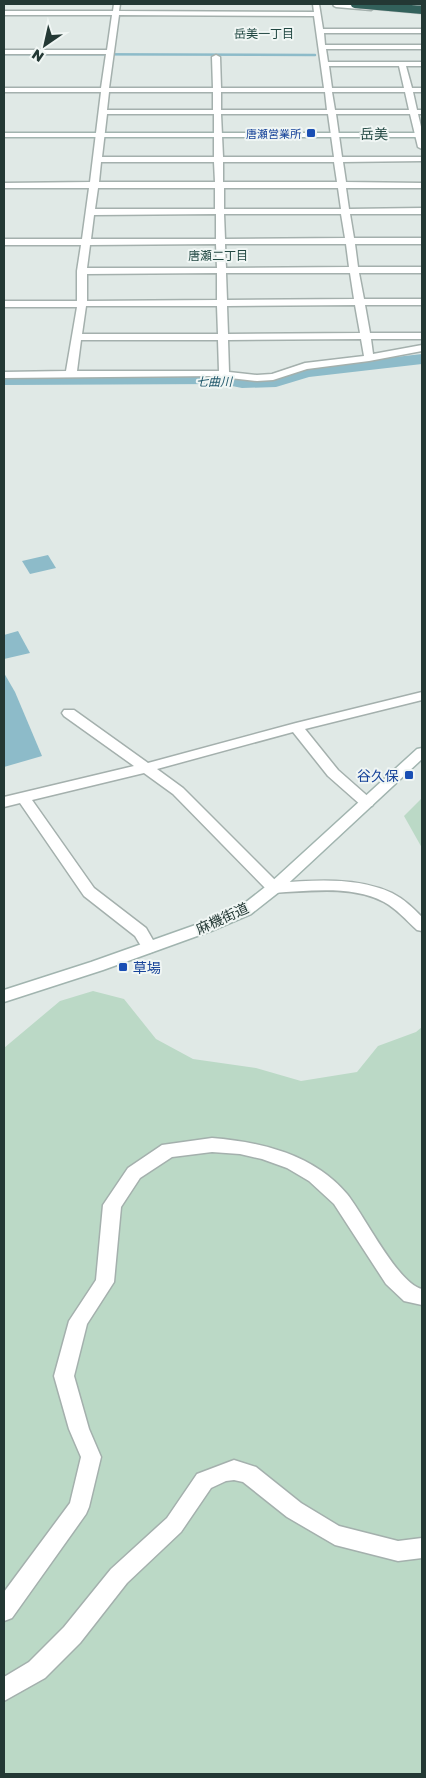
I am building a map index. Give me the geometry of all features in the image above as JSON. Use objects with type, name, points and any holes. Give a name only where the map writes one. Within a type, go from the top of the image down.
[{"type":"highway","points":[[355,4],[422,7]]},
{"type":"highway","points":[[383,4],[422,7]]},
{"type":"highway","points":[[413,4],[422,7]]},
{"type":"street","points":[[72,374],[82,303],[82,271],[95,184],[104,90],[116,4]]},
{"type":"street","points":[[316,4],[354,270],[370,358]]},
{"type":"street","points":[[336,4],[422,7]]},
{"type":"street","points":[[4,14],[317,14]]},
{"type":"street","points":[[320,31],[422,30]]},
{"type":"street","points":[[322,47],[422,47]]},
{"type":"street","points":[[4,52],[110,54]]},
{"type":"street","points":[[4,56],[110,54]]},
{"type":"street","points":[[216,57],[224,374]]},
{"type":"street","points":[[324,64],[422,64]]},
{"type":"street","points":[[402,64],[408,90],[418,112],[422,146]]},
{"type":"street","points":[[4,90],[328,90],[418,112]]},
{"type":"street","points":[[103,112],[330,112],[375,101],[408,90],[422,90]]},
{"type":"street","points":[[4,136],[421,135]]},
{"type":"street","points":[[98,160],[219,159],[342,184],[422,184]]},
{"type":"street","points":[[4,185],[218,184],[289,172],[338,160],[422,159]]},
{"type":"street","points":[[91,212],[422,211]]},
{"type":"street","points":[[4,242],[422,241]]},
{"type":"street","points":[[82,271],[422,270]]},
{"type":"street","points":[[4,304],[422,302]]},
{"type":"street","points":[[77,337],[422,336]]},
{"type":"street","points":[[4,375],[224,374],[243,377],[273,377],[305,366],[370,358],[422,348]]},
{"type":"street","points":[[4,802],[146,768],[296,727],[422,696]]},
{"type":"street","points":[[69,713],[190,800],[274,888],[340,887],[383,895],[401,906],[422,926]]},
{"type":"street","points":[[296,727],[333,773],[366,803]]},
{"type":"street","name":"麻機街道","points":[[4,996],[98,966],[246,910],[274,888],[422,752]]},
{"type":"street","points":[[23,797],[89,892],[141,932],[149,947]]},
{"type":"street","points":[[4,1610],[79,1507],[91,1457],[79,1429],[64,1376],[78,1321],[105,1282],[112,1205],[134,1173],[168,1150],[212,1145],[240,1147],[264,1152],[293,1163],[315,1176],[340,1199],[393,1278],[411,1295],[422,1297]]},
{"type":"street","points":[[4,1690],[37,1670],[72,1635],[119,1576],[174,1525],[204,1481],[225,1472],[234,1470],[249,1474],[294,1510],[335,1535],[398,1551],[422,1548]]},
{"type":"green space","points":[[422,798],[422,848],[404,816]]},
{"type":"green space","points":[[93,991],[124,999],[156,1039],[193,1059],[256,1068],[301,1081],[357,1072],[378,1046],[416,1032],[422,1027],[422,1774],[4,1774],[4,1048],[60,1001]]},
{"type":"water","points":[[48,555],[56,568],[30,574],[22,561]]},
{"type":"water","points":[[18,631],[30,653],[4,659],[4,635]]},
{"type":"water","points":[[4,673],[15,692],[42,756],[4,767]]},
{"type":"waterway","points":[[4,54],[315,55]]},
{"type":"waterway","name":"七曲川","points":[[4,380],[222,379],[242,383],[276,382],[307,372],[422,359]]},
{"type":"place","name":"唐瀬営業所","points":[[311,133]]},
{"type":"place","name":"谷久保","points":[[409,775]]},
{"type":"place","name":"草場","points":[[123,967]]},
{"type":"district","name":"岳美一丁目","points":[[264,33]]},
{"type":"district","name":"岳美","points":[[374,133]]},
{"type":"district","name":"唐瀬二丁目","points":[[218,255]]}]
